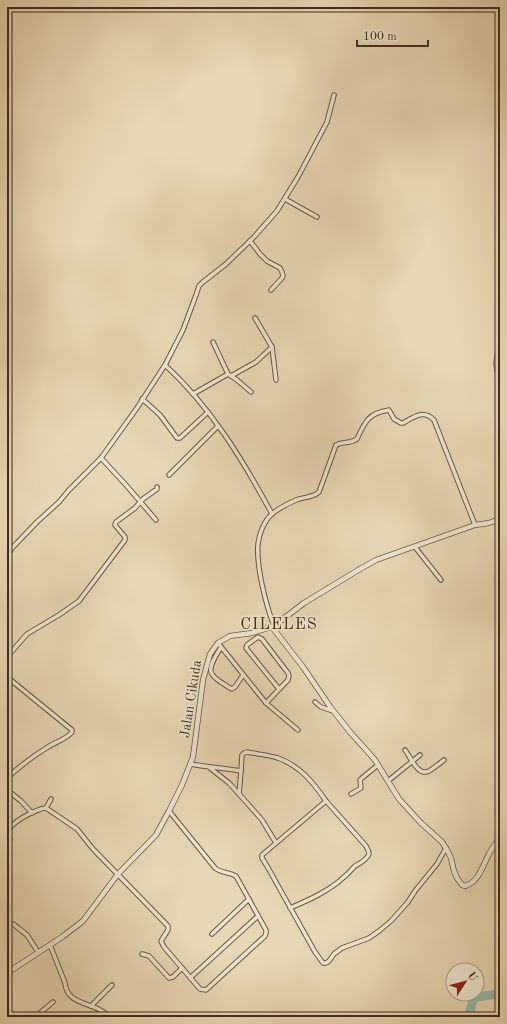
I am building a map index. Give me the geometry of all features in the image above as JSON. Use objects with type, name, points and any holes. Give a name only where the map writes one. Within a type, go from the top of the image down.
[{"type":"street","points":[[7,556],[13,547],[101,458],[165,365],[183,330],[199,286],[226,264],[250,241],[277,211],[327,122],[334,95]]},
{"type":"street","points":[[285,199],[317,217]]},
{"type":"street","points":[[250,241],[267,261],[280,268],[282,272],[282,278],[271,290]]},
{"type":"street","points":[[255,318],[272,347],[276,380]]},
{"type":"street","points":[[500,336],[496,363],[497,371],[500,376]]},
{"type":"street","points":[[213,342],[230,375],[251,392]]},
{"type":"street","points":[[193,394],[256,362],[272,347]]},
{"type":"street","points":[[165,365],[179,378],[208,412],[250,474],[272,514]]},
{"type":"street","points":[[142,400],[160,415],[177,438],[180,438],[208,412]]},
{"type":"street","points":[[475,525],[434,420],[427,415],[418,414],[401,423],[394,419],[389,410],[380,411],[368,418],[357,439],[336,445],[318,494],[309,498],[294,501],[272,514],[267,520],[261,532],[258,548],[259,567],[273,626],[334,712],[378,765],[401,801],[421,823],[442,842],[451,858],[457,878],[462,885],[469,885],[476,878],[489,854],[500,838]]},
{"type":"street","points":[[169,475],[218,426]]},
{"type":"street","points":[[101,458],[156,520]]},
{"type":"street","points":[[7,657],[27,634],[79,601],[125,540],[125,537],[115,525],[116,522],[136,508],[143,499],[157,489],[157,487]]},
{"type":"street","points":[[298,730],[266,703],[218,643],[230,636],[252,633],[273,626],[304,603],[360,569],[383,557],[475,525],[489,523],[500,519]]},
{"type":"street","points":[[415,547],[441,580]]},
{"type":"street","points":[[266,703],[288,680],[289,676],[262,638],[258,637],[247,645],[246,648],[279,689]]},
{"type":"street","name":"Jalan Cikuda","points":[[7,972],[50,945],[83,921],[118,874],[156,834],[182,785],[194,753],[203,680],[210,654],[218,643]]},
{"type":"street","points":[[222,647],[210,667],[210,672],[212,675],[232,689],[234,689],[243,675]]},
{"type":"street","points":[[7,677],[72,730],[69,735],[22,764],[7,778]]},
{"type":"street","points":[[314,702],[321,707],[334,712]]},
{"type":"street","points":[[405,750],[418,769],[426,772],[444,760]]},
{"type":"street","points":[[239,794],[242,755],[244,753],[247,752],[278,758],[294,766],[312,781],[369,851],[369,855],[366,859],[356,866],[344,878],[303,903],[290,908]]},
{"type":"street","points":[[388,781],[420,756]]},
{"type":"street","points":[[190,764],[210,768],[241,771]]},
{"type":"street","points":[[351,794],[361,788],[360,780],[378,765]]},
{"type":"street","points":[[210,768],[230,783],[262,820],[276,843]]},
{"type":"street","points":[[11,793],[32,813]]},
{"type":"street","points":[[46,808],[51,799]]},
{"type":"street","points":[[326,800],[319,808],[262,855],[262,858],[290,908],[323,963],[326,963],[342,948],[369,938],[391,921],[408,902],[437,864],[446,848]]},
{"type":"street","points":[[7,844],[10,839],[7,832],[19,819],[40,808],[46,808],[77,829],[93,849],[168,926],[168,930],[161,940],[162,943],[200,989],[207,990],[265,936],[266,930],[236,876],[221,872],[215,868],[169,811]]},
{"type":"street","points":[[212,934],[249,899]]},
{"type":"street","points":[[190,978],[258,916]]},
{"type":"street","points":[[12,924],[27,935],[38,952]]},
{"type":"street","points":[[50,945],[65,988],[70,996],[104,1011],[109,1017]]},
{"type":"street","points":[[142,954],[149,956],[169,978],[173,977],[182,968]]},
{"type":"street","points":[[91,1006],[112,985]]},
{"type":"street","points":[[35,1017],[53,1002]]},
{"type":"waterway","points":[[472,1017],[470,1011],[473,1000],[477,997],[500,994]]},
{"type":"district","name":"CILELES","points":[[279,625]]}]
